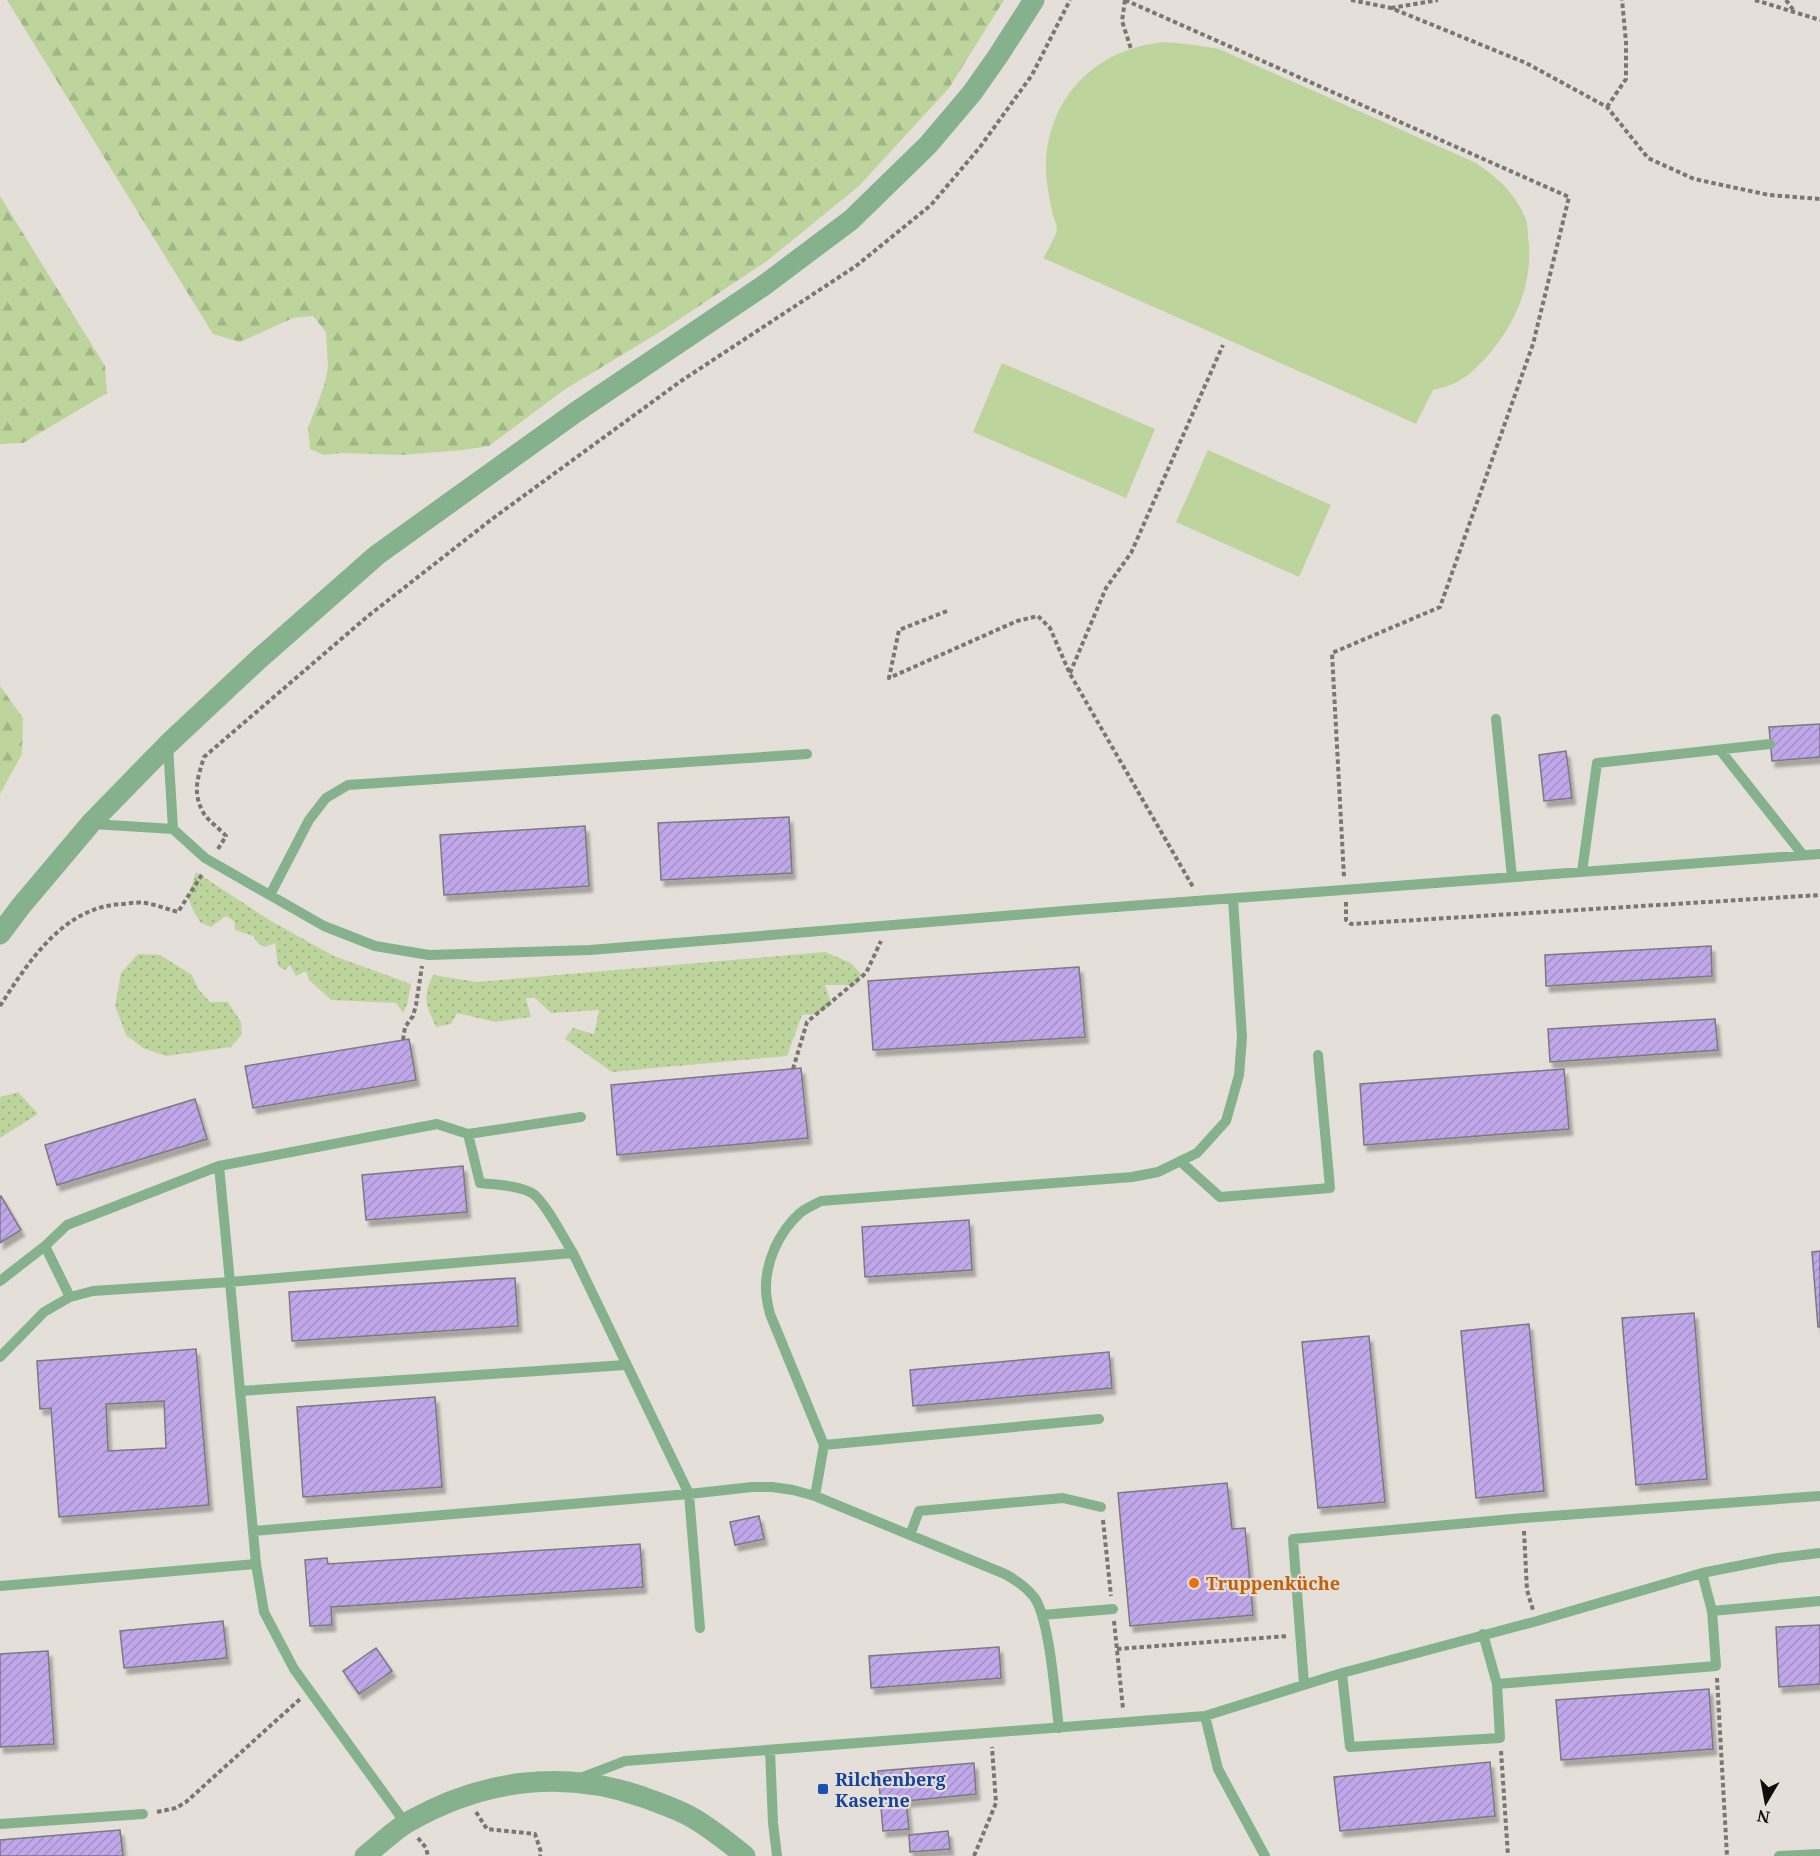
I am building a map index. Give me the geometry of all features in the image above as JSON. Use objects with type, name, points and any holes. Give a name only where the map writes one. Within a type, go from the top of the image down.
[{"type":"street","points":[[0,934],[91,824],[168,744],[376,555],[576,412],[763,286],[851,220],[943,128],[992,65],[1034,0]]},
{"type":"street","points":[[365,1856],[406,1824],[442,1805],[466,1796],[516,1784],[546,1781],[601,1784],[665,1805],[692,1817],[745,1856]]},
{"type":"lane","points":[[1496,719],[1512,877]]},
{"type":"lane","points":[[168,744],[173,829]]},
{"type":"lane","points":[[1582,872],[1597,763],[1770,744]]},
{"type":"lane","points":[[1720,750],[1803,855]]},
{"type":"lane","points":[[270,895],[309,820],[326,798],[348,785],[807,754]]},
{"type":"lane","points":[[91,824],[173,829],[210,861],[324,926],[375,946],[424,954],[590,950],[1820,854]]},
{"type":"lane","points":[[815,1496],[824,1445],[770,1314],[765,1291],[768,1270],[784,1231],[801,1212],[821,1201],[1132,1177],[1158,1172],[1197,1153],[1226,1121],[1239,1075],[1242,1037],[1233,899]]},
{"type":"lane","points":[[1180,1161],[1220,1197],[1330,1188],[1318,1055]]},
{"type":"lane","points":[[0,1281],[45,1246],[67,1225],[219,1166],[437,1124],[468,1134],[581,1117]]},
{"type":"lane","points":[[468,1134],[480,1183],[516,1188],[534,1194],[573,1253],[688,1494],[700,1628]]},
{"type":"lane","points":[[219,1166],[256,1564],[264,1612],[294,1669],[406,1824]]},
{"type":"lane","points":[[45,1246],[70,1297]]},
{"type":"lane","points":[[0,1357],[44,1312],[70,1297],[93,1291],[230,1282],[573,1253]]},
{"type":"lane","points":[[240,1390],[625,1365]]},
{"type":"lane","points":[[824,1445],[1099,1419]]},
{"type":"lane","points":[[253,1531],[752,1487],[792,1490],[815,1496],[1005,1574],[1022,1584],[1035,1598],[1042,1615],[1059,1728]]},
{"type":"lane","points":[[1304,1684],[1293,1539],[1523,1518],[1820,1496]]},
{"type":"lane","points":[[910,1535],[919,1511],[1063,1498],[1101,1508]]},
{"type":"lane","points":[[573,1781],[625,1761],[1204,1716],[1342,1673],[1537,1621],[1702,1573],[1778,1558],[1820,1553]]},
{"type":"lane","points":[[0,1586],[256,1564]]},
{"type":"lane","points":[[1497,1684],[1716,1666],[1712,1611],[1702,1573]]},
{"type":"lane","points":[[1712,1611],[1820,1601]]},
{"type":"lane","points":[[1042,1615],[1113,1609]]},
{"type":"lane","points":[[1342,1673],[1350,1747],[1500,1738],[1497,1684],[1483,1634]]},
{"type":"lane","points":[[1204,1716],[1218,1769],[1265,1856]]},
{"type":"lane","points":[[770,1750],[773,1823],[777,1856]]},
{"type":"lane","points":[[0,1824],[143,1814]]},
{"type":"lane","points":[[1779,1856],[1820,1854]]},
{"type":"path","points":[[0,1006],[40,948],[61,928],[82,914],[112,904],[145,902],[177,912],[226,836],[203,813],[196,786],[204,757],[368,616],[492,519],[681,381],[856,266],[931,205],[980,147],[1032,75],[1070,0]]},
{"type":"path","points":[[1131,49],[1122,21],[1125,0],[1569,197],[1533,344],[1440,607],[1332,652],[1346,920],[1351,924],[1820,895]]},
{"type":"path","points":[[1351,0],[1391,8],[1526,63],[1607,107],[1648,158],[1694,179],[1769,195],[1820,199]]},
{"type":"path","points":[[1391,8],[1438,0]]},
{"type":"path","points":[[1607,107],[1626,79],[1626,42],[1622,0]]},
{"type":"path","points":[[1755,0],[1820,20]]},
{"type":"path","points":[[1786,0],[1794,12]]},
{"type":"path","points":[[1070,674],[1106,588],[1131,553],[1223,345]]},
{"type":"path","points":[[947,611],[899,630],[889,678],[1017,621],[1038,616],[1050,628],[1070,674],[1201,901]]},
{"type":"path","points":[[792,1069],[807,1022],[866,973],[889,926]]},
{"type":"path","points":[[403,1040],[405,1027],[413,1016],[416,1005],[424,954]]},
{"type":"path","points":[[1523,1518],[1527,1590],[1537,1621]]},
{"type":"path","points":[[1117,1649],[1301,1636]]},
{"type":"path","points":[[1716,1666],[1727,1856]]},
{"type":"path","points":[[143,1814],[169,1809],[186,1802],[309,1690]]},
{"type":"path","points":[[974,1856],[996,1803],[991,1733]]},
{"type":"path","points":[[1500,1738],[1508,1856]]},
{"type":"path","points":[[466,1796],[487,1829],[535,1834],[541,1852],[540,1856]]},
{"type":"green space","points":[[7,0],[1004,0],[949,88],[859,186],[767,261],[663,330],[564,390],[489,446],[402,455],[342,453],[324,455],[310,449],[308,428],[324,386],[328,367],[326,332],[313,316],[293,318],[240,342],[213,334]]},
{"type":"green space","points":[[1166,42],[1219,49],[1476,163],[1498,180],[1516,200],[1526,221],[1529,252],[1525,286],[1513,318],[1495,347],[1474,369],[1455,383],[1433,390],[1416,424],[1043,258],[1057,229],[1052,211],[1046,161],[1057,114],[1068,95],[1100,64],[1120,53]]},
{"type":"green space","points":[[0,196],[105,366],[107,393],[23,443],[0,444]]},
{"type":"green space","points":[[1002,363],[1155,429],[1126,498],[973,432]]},
{"type":"green space","points":[[1208,450],[1331,505],[1299,577],[1176,522]]},
{"type":"green space","points":[[0,686],[23,718],[22,754],[0,794]]},
{"type":"green space","points":[[196,872],[271,921],[334,956],[411,984],[403,1013],[396,1003],[331,1000],[309,980],[306,971],[296,976],[290,965],[285,970],[278,966],[275,943],[265,947],[253,936],[235,930],[234,921],[226,916],[211,927],[201,923],[188,898]]},
{"type":"green space","points":[[825,952],[851,963],[861,974],[857,985],[825,985],[832,1005],[815,1014],[802,1015],[787,1056],[612,1072],[565,1039],[573,1028],[594,1034],[599,1010],[551,1013],[535,998],[526,998],[531,1017],[495,1022],[457,1013],[451,1024],[436,1027],[426,996],[433,975],[477,982]]},
{"type":"green space","points":[[138,954],[160,955],[192,975],[199,990],[210,1002],[228,1002],[241,1022],[242,1034],[231,1047],[166,1056],[143,1048],[126,1035],[115,1006],[121,973]]},
{"type":"green space","points":[[18,1092],[38,1114],[0,1138],[0,1097]]},
{"type":"building","points":[[1820,724],[1820,757],[1772,761],[1769,727]]},
{"type":"building","points":[[1566,751],[1572,798],[1544,801],[1539,755]]},
{"type":"building","points":[[789,817],[792,873],[661,880],[658,823]]},
{"type":"building","points":[[585,826],[589,886],[444,895],[440,835]]},
{"type":"building","points":[[1711,946],[1712,976],[1546,986],[1545,955]]},
{"type":"building","points":[[1079,967],[1085,1037],[873,1050],[868,981]]},
{"type":"building","points":[[1715,1019],[1718,1050],[1550,1062],[1548,1029]]},
{"type":"building","points":[[409,1039],[416,1080],[253,1108],[245,1066]]},
{"type":"building","points":[[801,1068],[808,1138],[617,1155],[611,1085]]},
{"type":"building","points":[[1564,1069],[1569,1129],[1364,1145],[1360,1084]]},
{"type":"building","points":[[195,1099],[207,1139],[57,1185],[45,1145]]},
{"type":"building","points":[[463,1166],[467,1212],[366,1220],[362,1175]]},
{"type":"building","points":[[0,1197],[21,1230],[0,1243]]},
{"type":"building","points":[[969,1220],[972,1270],[865,1277],[862,1227]]},
{"type":"building","points":[[1820,1251],[1820,1327],[1818,1327],[1812,1252]]},
{"type":"building","points":[[515,1278],[518,1326],[292,1341],[289,1292]]},
{"type":"building","points":[[1694,1313],[1707,1479],[1636,1485],[1622,1318]]},
{"type":"building","points":[[1529,1324],[1544,1491],[1476,1498],[1461,1331]]},
{"type":"building","points":[[1369,1336],[1385,1502],[1318,1508],[1302,1342]]},
{"type":"building","points":[[196,1349],[209,1505],[59,1517],[51,1408],[40,1409],[37,1361]],"holes":[[[164,1401],[166,1448],[108,1451],[106,1404]]]},
{"type":"building","points":[[1109,1352],[1112,1388],[913,1406],[910,1370]]},
{"type":"building","points":[[435,1397],[442,1487],[303,1497],[297,1407]]},
{"type":"building","points":[[1227,1483],[1232,1529],[1245,1528],[1253,1615],[1130,1626],[1118,1493]]},
{"type":"building","points":[[759,1516],[764,1539],[735,1545],[730,1522]]},
{"type":"building","points":[[640,1544],[643,1587],[331,1607],[332,1625],[310,1626],[305,1560],[327,1558],[328,1564]]},
{"type":"building","points":[[223,1621],[227,1658],[124,1668],[120,1631]]},
{"type":"building","points":[[1820,1625],[1820,1684],[1779,1687],[1776,1627]]},
{"type":"building","points":[[999,1647],[1001,1678],[871,1688],[869,1656]]},
{"type":"building","points":[[376,1648],[392,1671],[359,1694],[343,1671]]},
{"type":"building","points":[[48,1651],[54,1744],[0,1747],[0,1654]]},
{"type":"building","points":[[1709,1689],[1713,1749],[1561,1760],[1556,1700]]},
{"type":"building","points":[[1490,1762],[1495,1816],[1340,1831],[1334,1777]]},
{"type":"building","points":[[974,1763],[976,1794],[906,1801],[909,1829],[883,1831],[878,1771]]},
{"type":"building","points":[[120,1830],[123,1856],[0,1856],[0,1840]]},
{"type":"building","points":[[948,1831],[950,1849],[910,1852],[909,1835]]},
{"type":"place","name":"Truppenküche","points":[[1194,1583]]},
{"type":"place","name":"Rilchenberg Kaserne","points":[[823,1789]]}]
